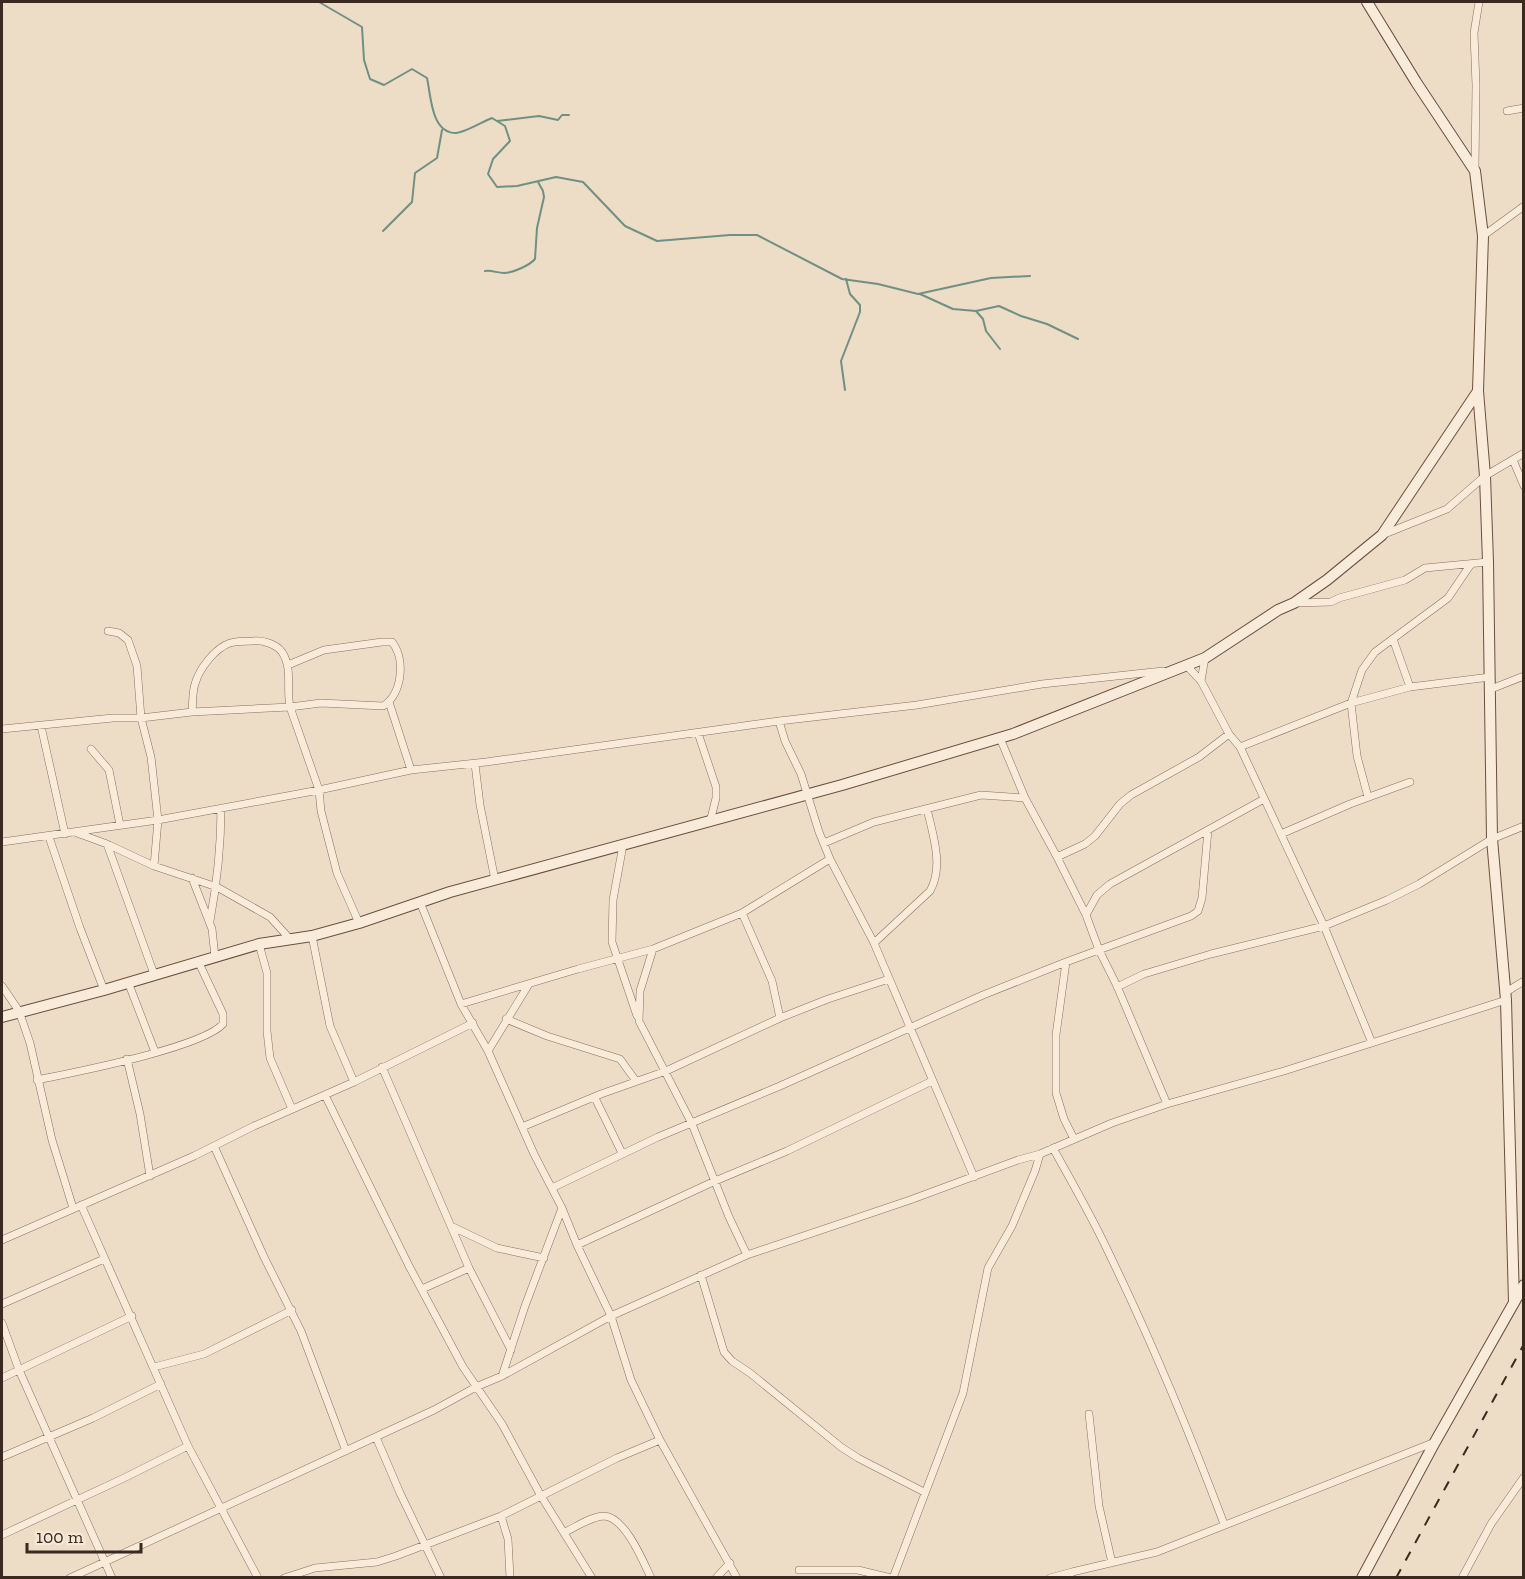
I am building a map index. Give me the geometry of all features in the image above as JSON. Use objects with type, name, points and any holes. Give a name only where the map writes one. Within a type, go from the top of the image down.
[{"type":"street","points":[[1367,2],[1474,171]]},
{"type":"street","points":[[1479,2],[1474,33],[1476,85],[1474,171],[1483,236],[1478,391],[1485,476],[1488,562],[1492,839],[1506,996],[1514,1303]]},
{"type":"street","points":[[1507,111],[1524,108]]},
{"type":"street","points":[[1483,236],[1524,206]]},
{"type":"street","points":[[2,1017],[104,990],[198,961],[260,945],[312,936],[359,923],[495,880],[710,822],[1000,738],[1187,666],[1205,658],[1278,610],[1294,603],[1327,580],[1382,535],[1478,391]]},
{"type":"street","points":[[1382,535],[1447,509],[1485,476],[1524,453]]},
{"type":"street","points":[[1513,460],[1524,486]]},
{"type":"street","points":[[1294,603],[1331,602],[1405,580],[1425,568],[1488,562]]},
{"type":"street","points":[[1368,797],[1357,756],[1351,703],[1362,670],[1375,652],[1448,598],[1471,564]]},
{"type":"street","points":[[108,631],[119,633],[128,640],[135,657],[141,718],[151,756],[158,820],[154,866]]},
{"type":"street","points":[[1393,639],[1410,687]]},
{"type":"street","points":[[192,712],[196,679],[208,659],[222,647],[232,642],[261,640],[277,647],[288,665],[290,707],[319,790],[321,811],[337,873],[359,923]]},
{"type":"street","points":[[288,665],[324,650],[392,642],[398,651],[400,661],[399,679],[389,702],[411,770]]},
{"type":"street","points":[[1201,681],[1205,658]]},
{"type":"street","points":[[1187,666],[1201,681],[1229,734],[1240,747],[1324,926],[1372,1043]]},
{"type":"street","points":[[2,842],[158,820],[411,770],[475,764],[779,721],[917,705],[1042,684],[1172,670]]},
{"type":"street","points":[[1240,747],[1351,703],[1410,687],[1490,676]]},
{"type":"street","points":[[1491,689],[1524,676]]},
{"type":"street","points":[[2,729],[113,718],[141,718],[321,703],[377,707],[389,702]]},
{"type":"street","points":[[779,721],[785,741],[808,794],[830,859],[874,943],[974,1177]]},
{"type":"street","points":[[41,726],[65,834]]},
{"type":"street","points":[[698,733],[716,787],[716,798],[710,822]]},
{"type":"street","points":[[1058,857],[1095,836],[1120,804],[1131,795],[1199,757],[1229,734]]},
{"type":"street","points":[[1000,738],[1025,798],[1058,857],[1086,915],[1099,950],[1167,1104]]},
{"type":"street","points":[[91,749],[109,770],[120,825]]},
{"type":"street","points":[[475,764],[480,805],[495,880]]},
{"type":"street","points":[[1281,834],[1410,782]]},
{"type":"street","points":[[824,843],[874,822],[981,795],[1025,798]]},
{"type":"street","points":[[1086,915],[1097,895],[1110,884],[1264,799]]},
{"type":"street","points":[[210,921],[217,887],[221,844],[221,808]]},
{"type":"street","points":[[874,943],[930,891],[936,882],[938,870],[927,810]]},
{"type":"street","points":[[1117,987],[1144,974],[1211,954],[1324,926],[1388,900],[1419,884],[1492,839],[1524,826]]},
{"type":"street","points":[[552,1188],[622,1153],[910,1028],[1066,962],[1176,922],[1197,911],[1202,898],[1208,830]]},
{"type":"street","points":[[75,832],[154,866],[217,887],[270,917],[290,939]]},
{"type":"street","points":[[49,837],[76,918],[104,990]]},
{"type":"street","points":[[107,844],[154,974]]},
{"type":"street","points":[[623,845],[613,900],[612,942],[616,960],[639,1021],[692,1124],[747,1255]]},
{"type":"street","points":[[461,1004],[578,969],[653,950],[742,913],[830,859]]},
{"type":"street","points":[[192,878],[210,921],[215,957]]},
{"type":"street","points":[[420,902],[461,1004],[488,1051],[611,1316],[631,1380],[660,1440],[737,1578]]},
{"type":"street","points":[[742,913],[772,981],[780,1018]]},
{"type":"street","points":[[312,936],[330,1026],[354,1082]]},
{"type":"street","points":[[260,945],[267,973],[267,1031],[270,1058],[292,1109]]},
{"type":"street","points":[[639,1021],[640,991],[653,950]]},
{"type":"street","points":[[38,1080],[155,1052],[203,1037],[219,1028],[223,1024],[223,1014],[198,961]]},
{"type":"street","points":[[1066,962],[1056,1035],[1056,1093],[1064,1119],[1074,1139]]},
{"type":"street","points":[[522,1127],[666,1071],[780,1018],[850,990],[890,979]]},
{"type":"street","points":[[70,1578],[434,1410],[502,1376],[611,1316],[747,1255],[1040,1154],[1112,1123],[1167,1104],[1372,1043],[1506,996],[1524,981]]},
{"type":"street","points":[[128,982],[155,1052]]},
{"type":"street","points":[[488,1051],[529,984]]},
{"type":"street","points":[[2,986],[20,1011],[30,1043],[52,1140],[73,1208]]},
{"type":"street","points":[[506,1019],[547,1036],[620,1059],[636,1081]]},
{"type":"street","points":[[2,1240],[150,1176],[354,1082],[473,1023]]},
{"type":"street","points":[[127,1059],[140,1114],[150,1176]]},
{"type":"street","points":[[382,1067],[469,1268],[511,1350]]},
{"type":"street","points":[[578,1245],[715,1181],[788,1151],[932,1081]]},
{"type":"street","points":[[325,1095],[409,1266],[463,1367],[502,1424],[541,1496],[592,1578]]},
{"type":"street","points":[[595,1098],[622,1153]]},
{"type":"street","points":[[214,1146],[264,1257],[302,1331],[346,1451]]},
{"type":"street","points":[[1053,1148],[1102,1239],[1136,1311],[1200,1460],[1224,1524]]},
{"type":"street","points":[[799,1570],[858,1570],[892,1578],[963,1393],[988,1268],[1012,1226],[1040,1154]]},
{"type":"street","points":[[81,1205],[188,1446],[258,1578]]},
{"type":"street","points":[[502,1376],[562,1208]]},
{"type":"street","points":[[453,1227],[497,1248],[544,1258]]},
{"type":"street","points":[[2,1304],[104,1259]]},
{"type":"street","points":[[422,1290],[469,1268]]},
{"type":"street","points":[[701,1275],[724,1352],[728,1358],[750,1372],[858,1458],[924,1492]]},
{"type":"street","points":[[1362,1578],[1435,1442],[1524,1285]]},
{"type":"street","points":[[154,1367],[204,1354],[292,1310]]},
{"type":"street","points":[[2,1378],[132,1316]]},
{"type":"street","points":[[2,1323],[19,1370],[112,1578]]},
{"type":"street","points":[[2,1457],[93,1418],[161,1384]]},
{"type":"street","points":[[1089,1414],[1099,1506],[1112,1563]]},
{"type":"street","points":[[376,1437],[441,1578]]},
{"type":"street","points":[[284,1578],[330,1566],[377,1562],[501,1516],[617,1458],[660,1440]]},
{"type":"street","points":[[1050,1578],[1070,1575],[1157,1552],[1435,1442]]},
{"type":"street","points":[[2,1535],[188,1446]]},
{"type":"street","points":[[1462,1578],[1491,1524],[1524,1477]]},
{"type":"street","points":[[501,1516],[508,1539],[510,1578]]},
{"type":"street","points":[[565,1532],[595,1518],[603,1516],[610,1518],[630,1538],[651,1578]]},
{"type":"street","points":[[716,1578],[730,1563]]},
{"type":"waterway","points":[[319,2],[362,27],[364,60],[370,79],[384,85],[412,69],[427,78],[431,103],[441,127],[456,133],[492,118],[505,126],[510,141],[493,159],[488,174],[497,187],[517,186],[556,177],[583,182],[625,226],[657,241],[757,235],[842,279],[878,284],[918,294],[991,278],[1030,276]]},
{"type":"waterway","points":[[497,121],[539,116],[558,120],[562,115],[569,115]]},
{"type":"waterway","points":[[383,231],[412,202],[415,173],[437,158],[442,130]]},
{"type":"waterway","points":[[485,271],[512,272],[535,259],[537,228],[544,197],[538,182]]},
{"type":"waterway","points":[[845,390],[841,361],[860,312],[860,305],[850,294],[846,279]]},
{"type":"waterway","points":[[920,294],[953,309],[976,311],[999,306],[1047,324],[1078,339]]},
{"type":"waterway","points":[[976,311],[983,319],[986,331],[1000,349]]},
{"type":"railway","points":[[1396,1578],[1524,1344]]}]
